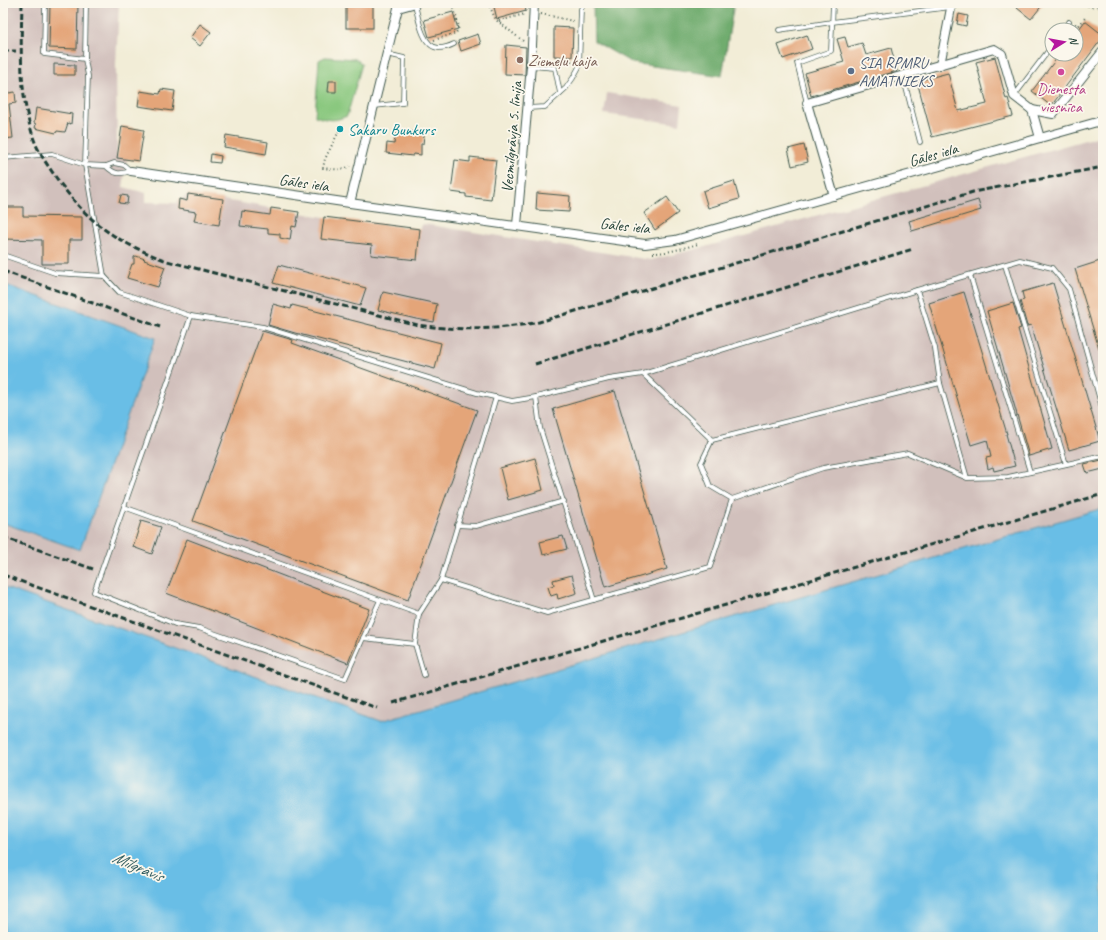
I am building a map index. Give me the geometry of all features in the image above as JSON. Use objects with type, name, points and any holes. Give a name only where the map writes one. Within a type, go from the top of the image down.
[{"type":"street","points":[[350,203],[398,6],[415,3]]},
{"type":"street","name":"Vecmīlgrāvja 5. līnija","points":[[517,225],[532,66],[534,3]]},
{"type":"street","points":[[940,65],[951,5]]},
{"type":"street","points":[[834,196],[807,102],[994,49],[1002,54],[1014,96],[1032,110],[1052,114],[1103,51]]},
{"type":"street","points":[[1032,110],[1040,138]]},
{"type":"street","name":"Gāles iela","points":[[131,171],[645,244],[675,240],[1097,122],[1103,119]]},
{"type":"lane","points":[[45,3],[44,54],[84,59]]},
{"type":"lane","points":[[86,3],[84,59],[88,76],[85,165],[104,276],[119,292],[192,316],[263,327],[477,393],[512,401],[536,398],[609,379],[644,374],[1020,260],[1052,268],[1069,289],[1103,411]]},
{"type":"lane","points":[[415,3],[425,39],[431,46],[438,49],[454,44]]},
{"type":"lane","points":[[528,108],[545,107],[560,93],[580,67],[581,9],[584,3]]},
{"type":"lane","points":[[807,102],[797,63],[831,51],[833,3]]},
{"type":"lane","points":[[779,30],[951,5]]},
{"type":"lane","points":[[374,106],[403,103],[404,58],[387,54]]},
{"type":"lane","points":[[1014,96],[1044,57]]},
{"type":"lane","points":[[532,66],[555,68],[560,93]]},
{"type":"lane","points":[[903,76],[920,142]]},
{"type":"lane","points":[[3,158],[52,154],[85,165],[106,166],[114,163],[124,165],[131,171],[124,174],[113,173],[106,166]]},
{"type":"lane","points":[[3,255],[55,273],[104,276]]},
{"type":"lane","points":[[1005,265],[1066,464]]},
{"type":"lane","points":[[970,275],[1030,472]]},
{"type":"lane","points":[[917,290],[935,348],[940,383],[967,478]]},
{"type":"lane","points":[[192,316],[94,592],[176,624],[199,628],[345,679],[380,600]]},
{"type":"lane","points":[[644,374],[712,440]]},
{"type":"lane","points":[[712,440],[940,383]]},
{"type":"lane","points":[[424,675],[415,644],[419,614],[441,580],[496,398]]},
{"type":"lane","points":[[536,398],[540,428],[594,600]]},
{"type":"lane","points":[[712,440],[701,463],[710,486],[732,499],[823,468],[908,453],[967,478],[1008,477],[1103,456]]},
{"type":"lane","points":[[441,580],[547,613],[594,600],[710,567],[732,499]]},
{"type":"lane","points":[[458,525],[476,526],[564,501]]},
{"type":"lane","points":[[124,507],[419,614]]},
{"type":"lane","points":[[363,638],[415,644]]},
{"type":"path","points":[[488,3],[496,20],[528,46],[533,46]]},
{"type":"path","points":[[550,3],[564,3]]},
{"type":"path","points":[[1076,3],[1100,5]]},
{"type":"path","points":[[430,38],[434,40],[456,33],[459,27],[452,5]]},
{"type":"path","points":[[499,21],[534,12],[574,21]]},
{"type":"path","points":[[1082,22],[1085,18]]},
{"type":"path","points":[[552,60],[573,61],[573,56]]},
{"type":"path","points":[[339,131],[324,159],[323,168],[341,169],[351,165]]},
{"type":"shaded area","points":[[3,3],[119,3],[116,64],[117,158],[127,159],[123,187],[146,193],[146,202],[176,203],[188,194],[324,217],[420,229],[423,224],[651,260],[705,247],[1103,135],[1103,508],[380,721],[3,587],[3,523],[80,550],[154,338],[3,284]]},
{"type":"shaded area","points":[[607,93],[682,105],[680,124],[604,114]]},
{"type":"green space","points":[[593,3],[734,3],[722,76],[632,63],[594,41]]},
{"type":"green space","points":[[325,57],[356,59],[362,64],[347,116],[334,120],[315,116],[319,60]]},
{"type":"water","points":[[3,284],[155,338],[80,550],[3,523]]},
{"type":"water","name":"Mīlgrāvis","points":[[1103,508],[1103,937],[3,937],[3,587],[381,721]]},
{"type":"building","points":[[50,3],[78,3],[77,49],[49,48]]},
{"type":"building","points":[[346,3],[373,3],[373,28],[346,28]]},
{"type":"building","points":[[493,3],[524,3],[526,11],[497,19]]},
{"type":"building","points":[[1020,3],[1044,3],[1031,19],[1017,8]]},
{"type":"building","points":[[453,12],[458,29],[429,37],[424,20]]},
{"type":"building","points":[[959,14],[968,16],[966,26],[957,24]]},
{"type":"building","name":"Dienesta viesnīca","points":[[1085,21],[1103,35],[1103,37],[1051,106],[1032,91],[1054,62],[1084,62]]},
{"type":"building","points":[[200,24],[211,32],[200,46],[190,38]]},
{"type":"building","points":[[554,27],[573,28],[572,57],[554,56]]},
{"type":"building","points":[[478,34],[481,44],[461,51],[458,41]]},
{"type":"building","points":[[807,35],[812,49],[783,59],[778,45]]},
{"type":"building","points":[[845,37],[848,47],[862,43],[866,55],[891,48],[897,71],[811,96],[805,73],[844,62],[837,39]]},
{"type":"building","points":[[506,45],[526,47],[525,75],[505,74]]},
{"type":"building","points":[[995,57],[1006,99],[1008,98],[1013,116],[932,137],[917,81],[948,73],[958,111],[987,104],[976,62]]},
{"type":"building","points":[[54,64],[75,65],[75,75],[54,75]]},
{"type":"building","points":[[329,81],[336,81],[336,92],[328,92]]},
{"type":"building","points":[[161,89],[175,91],[172,111],[138,106],[140,91],[160,94]]},
{"type":"building","points":[[15,92],[16,103],[9,104],[13,138],[3,139],[3,94]]},
{"type":"building","points":[[36,108],[72,114],[71,124],[68,123],[65,132],[57,131],[56,133],[35,128],[36,124],[34,123]]},
{"type":"building","points":[[122,126],[144,130],[139,161],[117,158]]},
{"type":"building","points":[[396,130],[418,132],[424,136],[423,144],[421,144],[421,155],[414,154],[413,156],[386,153],[387,143],[394,144]]},
{"type":"building","points":[[226,135],[268,142],[266,154],[224,147]]},
{"type":"building","points":[[804,145],[808,162],[792,166],[788,149]]},
{"type":"building","points":[[211,154],[221,156],[220,163],[210,162]]},
{"type":"building","points":[[470,157],[496,160],[491,200],[466,197],[466,194],[451,192],[455,160],[470,162]]},
{"type":"building","points":[[734,181],[739,199],[708,208],[703,191]]},
{"type":"building","points":[[537,193],[570,196],[569,212],[536,210]]},
{"type":"building","points":[[188,194],[223,199],[219,225],[194,221],[196,212],[178,209],[179,199],[187,201]]},
{"type":"building","points":[[121,195],[128,196],[127,204],[119,203]]},
{"type":"building","points":[[667,197],[678,213],[655,230],[644,213]]},
{"type":"building","points":[[978,200],[981,210],[912,231],[909,221]]},
{"type":"building","points":[[3,207],[23,207],[23,216],[82,217],[82,240],[69,240],[69,264],[42,264],[42,240],[3,239]]},
{"type":"building","points":[[271,208],[299,212],[296,227],[292,226],[290,240],[280,238],[280,234],[268,233],[268,229],[240,226],[242,211],[270,215]]},
{"type":"building","points":[[324,217],[420,229],[417,260],[371,255],[372,245],[321,239]]},
{"type":"building","points":[[136,256],[165,267],[158,287],[127,278],[132,264],[134,264],[134,257]]},
{"type":"building","points":[[1103,260],[1103,354],[1101,355],[1075,269]]},
{"type":"building","points":[[279,265],[366,288],[360,306],[273,283]]},
{"type":"building","points":[[1053,283],[1100,441],[1069,450],[1031,325],[1027,326],[1020,301],[1024,300],[1022,292]]},
{"type":"building","points":[[383,292],[437,304],[434,322],[378,310]]},
{"type":"building","points":[[964,292],[1007,434],[1015,466],[994,471],[993,467],[988,469],[986,458],[991,457],[987,440],[971,445],[929,303]]},
{"type":"building","points":[[1013,303],[1021,328],[1018,329],[1052,449],[1029,456],[987,311]]},
{"type":"building","points":[[273,304],[291,309],[292,305],[441,343],[435,369],[268,325]]},
{"type":"building","points":[[262,331],[293,340],[292,343],[477,410],[408,600],[193,521]]},
{"type":"building","points":[[615,391],[667,569],[605,587],[553,409]]},
{"type":"building","points":[[535,458],[543,490],[508,500],[500,468]]},
{"type":"building","points":[[1102,460],[1103,469],[1087,473],[1084,464]]},
{"type":"building","points":[[141,521],[161,527],[152,554],[133,547]]},
{"type":"building","points":[[563,536],[567,549],[543,555],[540,542]]},
{"type":"building","points":[[187,539],[369,609],[348,663],[166,593]]},
{"type":"building","points":[[572,575],[577,593],[558,599],[557,594],[551,596],[548,587],[554,585],[553,580]]},
{"type":"railway","points":[[22,3],[21,52],[23,85],[28,117],[34,139],[45,161],[67,192],[79,206],[104,229],[132,246],[167,261],[418,325],[478,329],[509,327],[539,322],[973,192],[1103,167]]},
{"type":"railway","points":[[3,51],[16,51]]},
{"type":"railway","points":[[535,364],[913,249]]},
{"type":"railway","points":[[3,271],[160,327]]},
{"type":"railway","points":[[393,703],[1103,494]]},
{"type":"railway","points":[[3,537],[93,569]]},
{"type":"railway","points":[[3,575],[377,708]]},
{"type":"place","name":"Ziemeļu kaija","points":[[520,60]]},
{"type":"place","name":"SIA RPMRU AMATNIEKS","points":[[851,71]]},
{"type":"place","name":"Dienesta viesnīca","points":[[1061,72]]},
{"type":"place","name":"Sakaru Bunkurs","points":[[340,129]]}]
